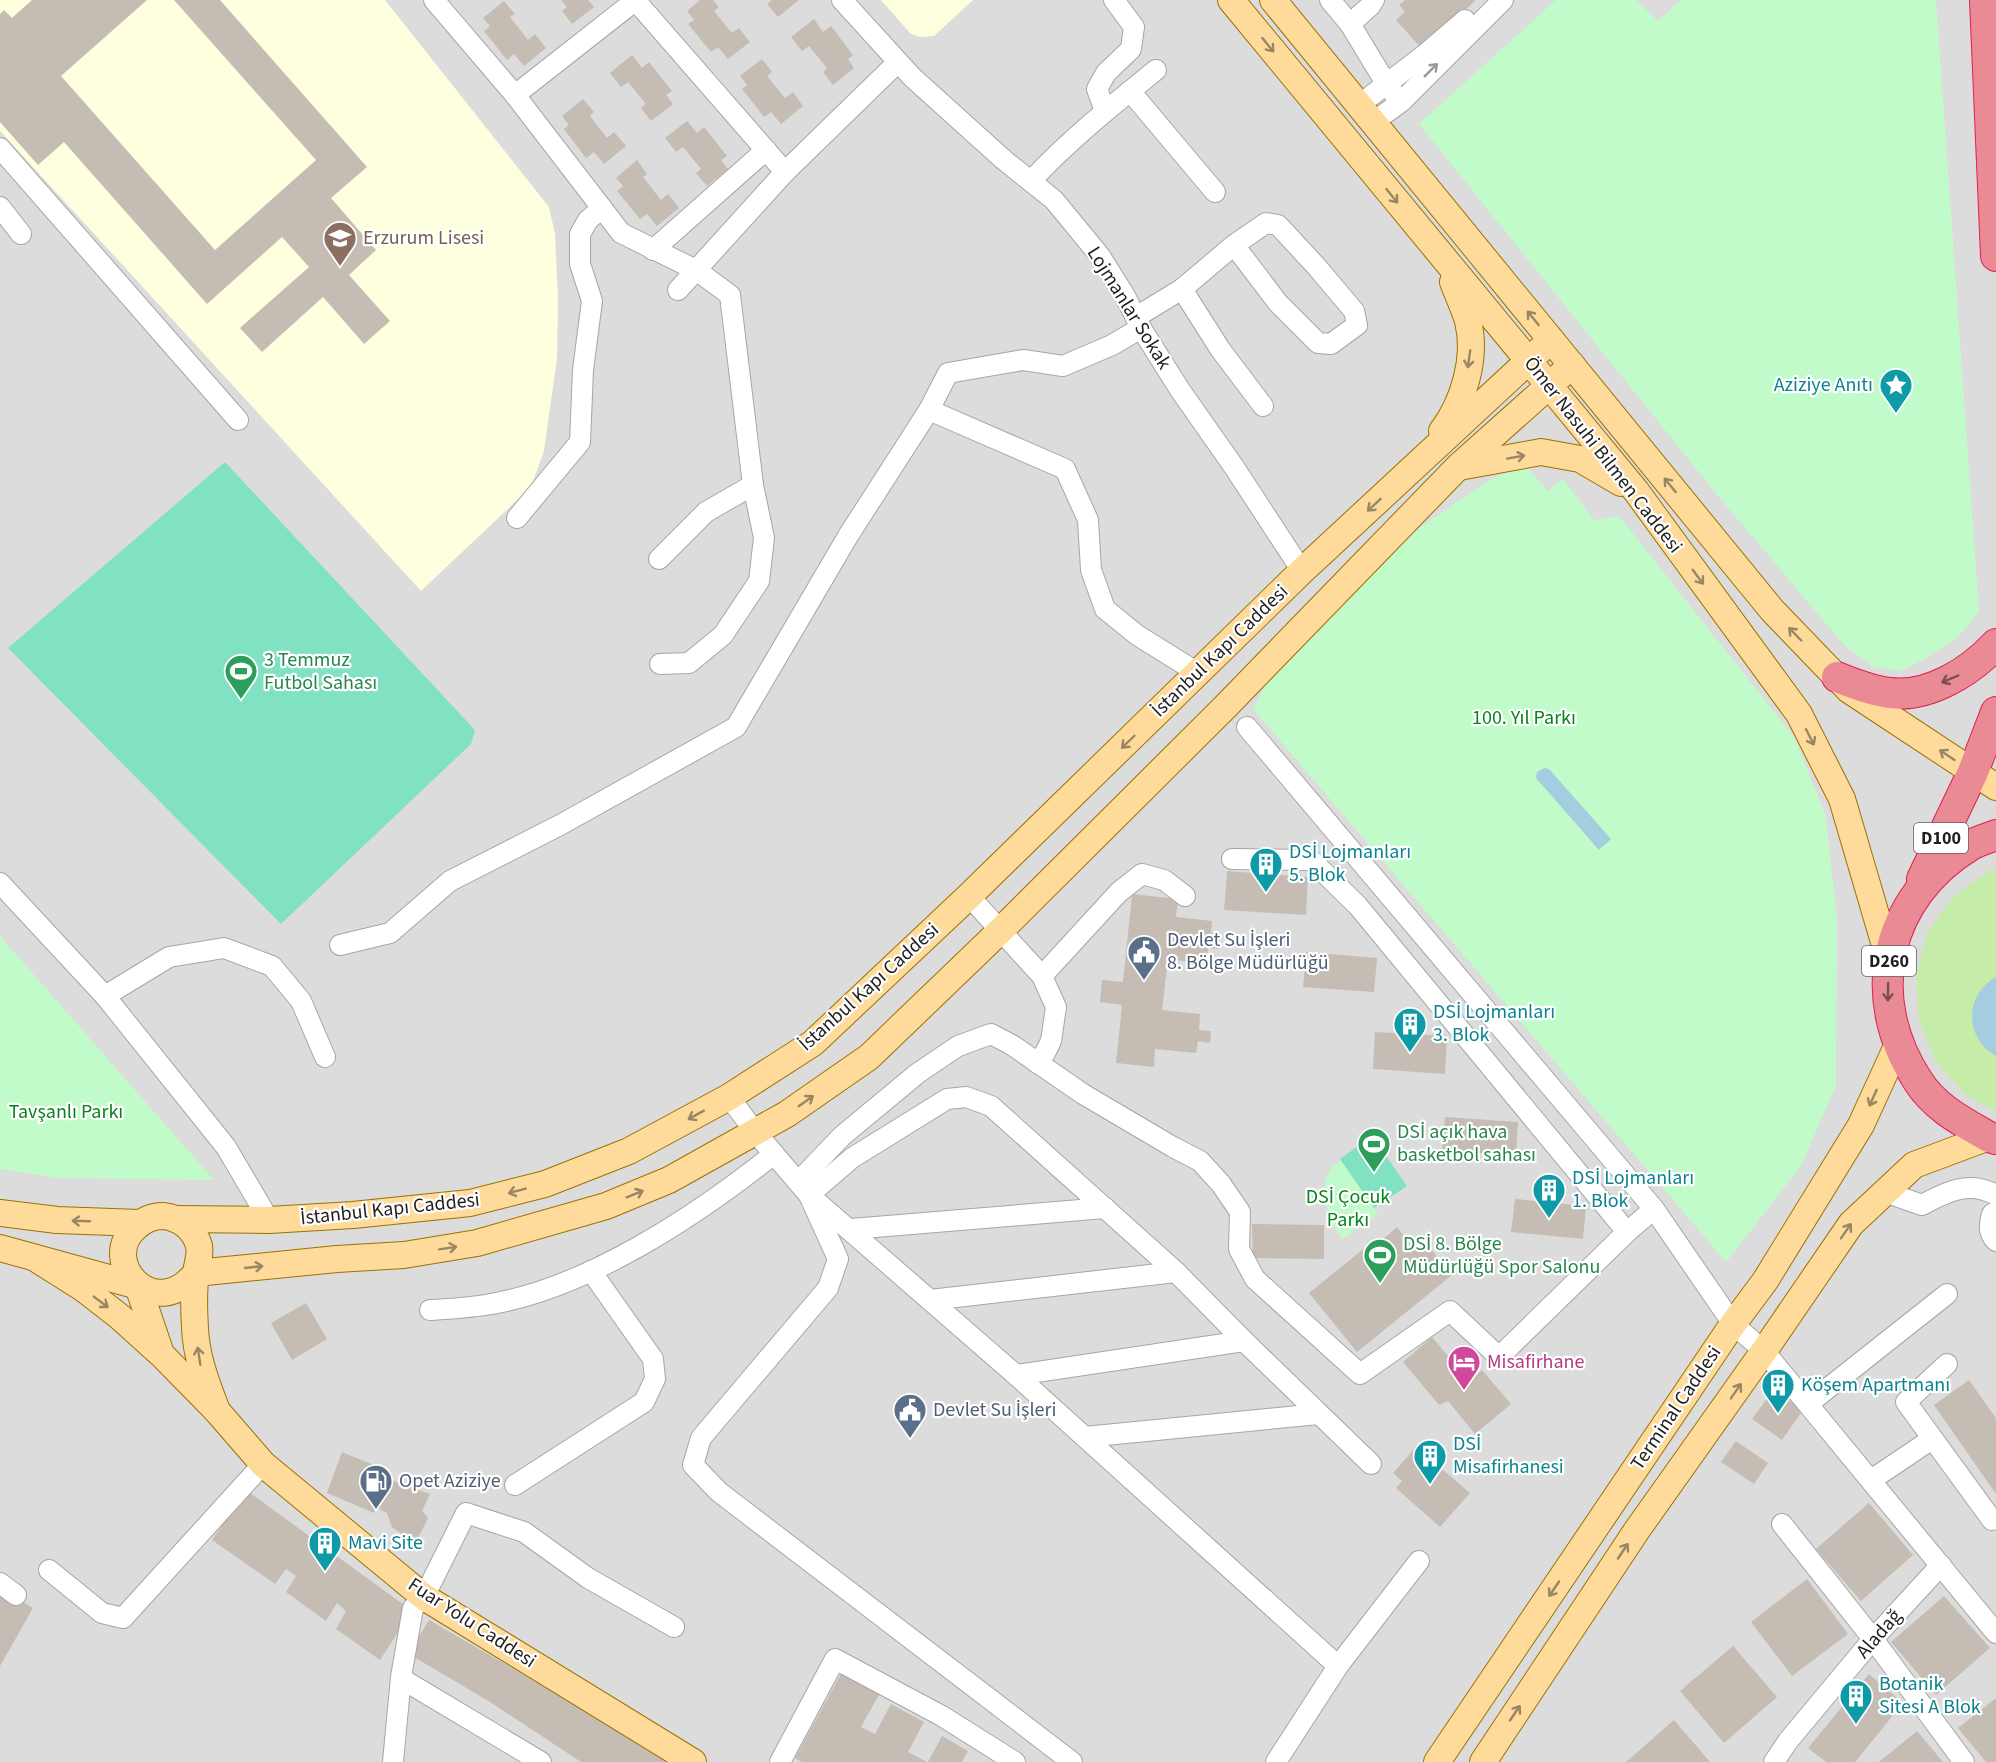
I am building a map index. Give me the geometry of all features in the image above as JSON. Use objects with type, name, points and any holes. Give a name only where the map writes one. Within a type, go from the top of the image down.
[{"type":"highway","points":[[1985,0],[1996,256]]},
{"type":"highway","points":[[1837,677],[1892,693],[1919,691],[1957,676],[1982,660],[1996,644]]},
{"type":"highway","points":[[1984,780],[1996,712]]},
{"type":"highway","name":"D100","points":[[1909,904],[1984,780]]},
{"type":"highway","name":"D260","points":[[1992,1138],[1950,1115],[1919,1083],[1898,1044],[1887,1002],[1889,959],[1897,930],[1909,904],[1936,870],[1972,844],[1996,835]]},
{"type":"main road","name":"Ömer Nasuhi Bilmen Caddesi","points":[[1232,0],[1636,492],[1799,714],[1842,799],[1889,959]]},
{"type":"main road","name":"Ömer Nasuhi Bilmen Caddesi","points":[[1273,0],[1772,610],[1849,690],[1984,780]]},
{"type":"main road","points":[[1417,465],[1445,427],[1461,395],[1471,356],[1468,322],[1446,263]]},
{"type":"main road","points":[[1417,465],[1551,340]]},
{"type":"main road","points":[[0,1248],[138,1286],[150,1292],[164,1294],[177,1291],[196,1273],[404,1255],[477,1243],[606,1206],[669,1180],[756,1133],[788,1114],[869,1057],[1225,708],[1458,467],[1572,365]]},
{"type":"main road","points":[[1458,467],[1541,452],[1580,459],[1636,492]]},
{"type":"main road","name":"İstanbul Kapı Caddesi","points":[[175,1219],[269,1220],[353,1215],[470,1203],[545,1184],[629,1151],[729,1097],[813,1043],[969,896],[1302,571],[1417,465]]},
{"type":"main road","name":"Terminal Caddesi","points":[[1437,1762],[1765,1281],[1861,1125],[1898,1044]]},
{"type":"main road","name":"Terminal Caddesi","points":[[1483,1762],[1637,1530],[1851,1224],[1914,1164],[1992,1138]]},
{"type":"main road","points":[[0,1213],[57,1220],[140,1223]]},
{"type":"main road","points":[[161,1354],[138,1286],[130,1277],[123,1254],[128,1237],[140,1223],[163,1216],[185,1224],[194,1234],[199,1247],[195,1330],[201,1366],[217,1411]]},
{"type":"main road","name":"Fuar Yolu Caddesi","points":[[34,1258],[102,1302],[161,1354],[217,1411],[263,1464],[424,1597],[693,1762]]},
{"type":"street","points":[[434,0],[515,95],[621,233],[696,270],[730,295],[753,484],[764,538],[759,581],[723,635],[698,656],[689,663],[660,664]]},
{"type":"street","points":[[515,95],[636,0],[784,172]]},
{"type":"street","name":"Lojmanlar Sokak","points":[[842,0],[898,62],[988,145],[1054,200],[1100,256],[1180,390],[1302,571]]},
{"type":"street","points":[[1105,111],[1097,89],[1106,72],[1131,49],[1134,27],[1114,0]]},
{"type":"street","points":[[1330,0],[1350,24],[1387,85],[1401,102]]},
{"type":"street","points":[[1350,24],[1374,0]]},
{"type":"street","points":[[1365,114],[1387,85],[1487,0]]},
{"type":"street","points":[[1365,114],[1401,102],[1503,0]]},
{"type":"street","points":[[678,290],[784,172],[898,62]]},
{"type":"street","points":[[1031,181],[1054,156],[1156,70]]},
{"type":"street","points":[[1130,91],[1215,192]]},
{"type":"street","points":[[0,148],[238,420]]},
{"type":"street","points":[[653,250],[766,150]]},
{"type":"street","points":[[0,207],[21,234]]},
{"type":"street","points":[[517,518],[580,442],[583,370],[592,302],[580,264],[580,234],[588,220],[602,208]]},
{"type":"street","points":[[340,945],[390,933],[450,881],[560,825],[736,727],[848,536],[929,410],[948,373],[1023,360],[1063,366],[1112,345],[1234,245],[1266,223],[1278,225],[1316,266],[1354,312],[1357,325],[1331,344],[1318,344],[1278,303],[1234,245]]},
{"type":"street","points":[[1182,289],[1220,349],[1263,406]]},
{"type":"street","points":[[929,410],[1065,470],[1088,520],[1091,570],[1105,609],[1137,635],[1198,673]]},
{"type":"street","points":[[659,559],[706,512],[753,484]]},
{"type":"street","points":[[1247,727],[1654,1209],[1734,1324],[1764,1351],[1996,1633]]},
{"type":"street","points":[[1232,859],[1311,860],[1358,906],[1627,1232]]},
{"type":"street","points":[[1042,976],[1119,892],[1142,874],[1164,880],[1185,896]]},
{"type":"street","points":[[0,883],[105,996],[226,1147],[269,1220]]},
{"type":"street","points":[[969,896],[1042,976],[1056,1007],[1051,1041],[1037,1063]]},
{"type":"street","points":[[105,996],[169,957],[224,948],[272,966],[300,1001],[325,1058]]},
{"type":"street","points":[[804,1188],[842,1136],[918,1073],[958,1046],[991,1034],[1012,1045],[1083,1094],[1200,1161],[1221,1184],[1240,1212],[1239,1250],[1255,1279],[1360,1374],[1450,1311],[1499,1357],[1627,1232],[1654,1209]]},
{"type":"street","points":[[729,1097],[756,1133],[804,1188],[1338,1665]]},
{"type":"street","points":[[804,1188],[947,1099],[966,1097],[991,1106],[1176,1272],[1371,1464]]},
{"type":"street","points":[[430,1310],[486,1305],[544,1290],[591,1271],[669,1229],[736,1184],[774,1154]]},
{"type":"street","points":[[804,1188],[838,1259],[828,1288],[701,1438],[693,1465],[719,1492],[1072,1762]]},
{"type":"street","points":[[1885,1192],[1922,1205],[1960,1188],[1978,1188],[1996,1195]]},
{"type":"street","points":[[850,1229],[1105,1208]]},
{"type":"street","points":[[1994,1239],[1989,1227],[1992,1214],[1996,1212]]},
{"type":"street","points":[[515,1485],[644,1402],[656,1379],[653,1359],[591,1271]]},
{"type":"street","points":[[930,1299],[1176,1272]]},
{"type":"street","points":[[1808,1404],[1947,1294]]},
{"type":"street","points":[[1016,1375],[1244,1341]]},
{"type":"street","points":[[1947,1364],[1906,1402],[1992,1520]]},
{"type":"street","points":[[1085,1437],[1319,1414]]},
{"type":"street","points":[[1871,1480],[1932,1439]]},
{"type":"street","points":[[49,1570],[102,1613],[123,1618],[263,1464]]},
{"type":"street","points":[[393,1762],[413,1608],[424,1597],[466,1513],[524,1532],[588,1578],[674,1627]]},
{"type":"street","points":[[1782,1524],[1873,1639],[1964,1762]]},
{"type":"street","points":[[1276,1762],[1338,1665],[1419,1561]]},
{"type":"street","name":"Aladağ","points":[[1774,1762],[1873,1639],[1941,1565]]},
{"type":"street","points":[[0,1583],[16,1595]]},
{"type":"street","points":[[780,1762],[835,1659],[942,1716],[1015,1762]]},
{"type":"street","points":[[402,1679],[541,1762]]},
{"type":"shaded area","points":[[0,0],[1996,0],[1996,1762],[0,1762]]},
{"type":"shaded area","name":"Erzurum Lisesi","points":[[0,0],[385,0],[549,207],[555,234],[558,300],[557,358],[544,451],[531,487],[421,591],[0,131]]},
{"type":"shaded area","points":[[881,0],[973,0],[934,36],[920,37],[911,34]]},
{"type":"green space","points":[[1556,0],[1636,0],[1658,21],[1681,0],[1936,0],[1979,612],[1958,637],[1923,660],[1900,671],[1874,667],[1845,646],[1714,491],[1419,124]]},
{"type":"green space","points":[[225,462],[475,730],[471,744],[281,924],[8,648]]},
{"type":"green space","name":"100. Yıl Parkı","points":[[1525,465],[1548,491],[1563,479],[1595,521],[1619,516],[1794,737],[1826,817],[1837,920],[1836,1085],[1801,1166],[1726,1262],[1253,709],[1265,686],[1418,529],[1491,479]]},
{"type":"green space","points":[[1996,868],[1996,1112],[1966,1095],[1936,1062],[1919,1021],[1916,976],[1927,933],[1953,897]]},
{"type":"green space","name":"Tavşanlı Parkı","points":[[0,936],[214,1180],[59,1178],[0,1169]]},
{"type":"green space","name":"DSİ açık hava basketbol sahası","points":[[1372,1136],[1407,1186],[1374,1208],[1340,1159]]},
{"type":"green space","name":"DSİ Çocuk Parkı","points":[[1341,1160],[1378,1214],[1342,1239],[1331,1220],[1325,1198],[1327,1177],[1332,1168]]},
{"type":"water","points":[[1544,768],[1549,769],[1611,839],[1599,850],[1536,778],[1537,772]]},
{"type":"water","points":[[1996,977],[1996,1056],[1978,1039],[1972,1016],[1978,994]]},
{"type":"building","points":[[32,0],[147,0],[61,76],[215,250],[316,160],[174,0],[220,0],[367,167],[331,198],[376,250],[349,275],[390,321],[364,344],[323,297],[262,352],[240,328],[309,267],[282,237],[207,304],[64,142],[38,165],[0,122],[0,14],[4,10],[12,18]]},
{"type":"building","points":[[561,0],[588,0],[594,7],[572,24],[562,11],[567,7]]},
{"type":"building","points":[[700,0],[713,0],[719,7],[714,11],[732,33],[739,28],[750,42],[728,59],[718,47],[711,52],[688,24],[694,20],[687,11]]},
{"type":"building","points":[[772,0],[799,0],[778,17],[767,4]]},
{"type":"building","points":[[1405,0],[1476,0],[1422,49],[1396,20],[1405,12],[1399,5]]},
{"type":"building","points":[[504,1],[515,14],[510,17],[528,40],[535,34],[546,48],[524,66],[514,54],[507,60],[484,31],[490,26],[483,18]]},
{"type":"building","points":[[814,19],[823,32],[831,26],[853,55],[848,59],[854,68],[833,85],[823,72],[827,68],[809,46],[802,51],[791,37]]},
{"type":"building","points":[[632,55],[642,68],[649,62],[672,91],[666,95],[673,104],[651,121],[641,108],[646,104],[628,82],[621,87],[610,73]]},
{"type":"building","points":[[762,59],[772,72],[767,76],[785,98],[793,92],[803,106],[781,124],[771,112],[764,117],[742,89],[747,85],[740,76]]},
{"type":"building","points":[[583,99],[594,112],[590,116],[607,138],[614,132],[626,146],[604,164],[594,152],[586,158],[564,129],[569,125],[562,116]]},
{"type":"building","points":[[687,121],[697,133],[704,127],[727,156],[721,160],[728,169],[707,186],[696,173],[701,169],[683,147],[676,152],[665,138]]},
{"type":"building","points":[[637,160],[647,174],[643,177],[661,200],[668,194],[679,208],[657,226],[647,214],[640,219],[617,191],[623,186],[616,178]]},
{"type":"building","name":"DSİ Lojmanları 5. Blok","points":[[1227,871],[1308,877],[1306,915],[1224,910]]},
{"type":"building","name":"Devlet Su İşleri 8. Bölge Müdürlüğü","points":[[1132,894],[1178,899],[1176,917],[1212,921],[1211,933],[1220,934],[1219,949],[1208,948],[1207,964],[1168,959],[1162,1010],[1200,1014],[1199,1030],[1211,1031],[1210,1043],[1198,1041],[1196,1053],[1155,1049],[1154,1067],[1116,1063],[1122,1005],[1100,1002],[1102,980],[1123,982]]},
{"type":"building","points":[[1306,952],[1377,958],[1374,992],[1303,987]]},
{"type":"building","name":"DSİ Lojmanları 3. Blok","points":[[1375,1032],[1447,1036],[1445,1074],[1373,1069]]},
{"type":"building","points":[[1445,1117],[1518,1122],[1516,1156],[1442,1150]]},
{"type":"building","name":"DSİ Lojmanları 1. Blok","points":[[1515,1199],[1586,1206],[1583,1239],[1511,1232]]},
{"type":"building","points":[[1252,1224],[1324,1225],[1324,1259],[1253,1258]]},
{"type":"building","name":"DSİ 8. Bölge Müdürlüğü Spor Salonu","points":[[1397,1227],[1411,1245],[1421,1237],[1452,1275],[1357,1352],[1309,1293],[1377,1238],[1380,1242]]},
{"type":"building","points":[[306,1303],[327,1339],[292,1360],[271,1323]]},
{"type":"building","name":"Misafirhane","points":[[1432,1337],[1469,1381],[1482,1370],[1511,1404],[1475,1434],[1448,1401],[1439,1405],[1403,1362]]},
{"type":"building","points":[[1969,1380],[1996,1418],[1996,1494],[1934,1405]]},
{"type":"building","name":"Köşem Apartmanı","points":[[1774,1389],[1803,1410],[1782,1440],[1752,1419]]},
{"type":"building","points":[[1736,1441],[1768,1463],[1754,1484],[1721,1462]]},
{"type":"building","name":"DSİ Misafirhanesi","points":[[1416,1447],[1470,1493],[1440,1527],[1396,1488],[1402,1481],[1393,1473]]},
{"type":"building","points":[[342,1452],[391,1472],[388,1479],[430,1494],[422,1511],[428,1518],[418,1538],[410,1540],[392,1527],[387,1513],[377,1508],[374,1513],[327,1493]]},
{"type":"building","name":"Mavi Site","points":[[246,1490],[404,1605],[403,1618],[397,1634],[380,1660],[336,1629],[346,1611],[337,1603],[326,1621],[286,1592],[296,1576],[286,1569],[275,1584],[212,1540]]},
{"type":"building","points":[[1869,1503],[1913,1555],[1861,1601],[1816,1549]]},
{"type":"building","points":[[1807,1579],[1848,1634],[1792,1676],[1751,1622]]},
{"type":"building","points":[[0,1589],[33,1608],[0,1666]]},
{"type":"building","points":[[1944,1596],[1990,1648],[1936,1695],[1891,1642]]},
{"type":"building","points":[[429,1620],[671,1762],[581,1762],[490,1702],[409,1654]]},
{"type":"building","points":[[1733,1646],[1777,1697],[1724,1743],[1680,1691]]},
{"type":"building","points":[[842,1672],[880,1693],[861,1727],[875,1734],[891,1704],[924,1722],[908,1752],[927,1762],[802,1762],[795,1758]]},
{"type":"building","name":"Botanik Sitesi A Blok","points":[[1869,1674],[1903,1703],[1855,1762],[1826,1762],[1808,1748]]},
{"type":"building","points":[[1996,1698],[1996,1762],[1986,1762],[1958,1728]]},
{"type":"building","points":[[1674,1720],[1710,1762],[1626,1762]]},
{"type":"building","points":[[1917,1731],[1943,1762],[1879,1762]]},
{"type":"building","points":[[942,1736],[968,1751],[962,1762],[928,1762]]},
{"type":"place","name":"Erzurum Lisesi","points":[[340,267]]},
{"type":"place","name":"Aziziye Anıtı","points":[[1896,414]]},
{"type":"place","name":"3 Temmuz Futbol Sahası","points":[[241,700]]},
{"type":"place","name":"DSİ Lojmanları 5. Blok","points":[[1266,893]]},
{"type":"place","name":"Devlet Su İşleri 8. Bölge Müdürlüğü","points":[[1144,981]]},
{"type":"place","name":"DSİ Lojmanları 3. Blok","points":[[1410,1053]]},
{"type":"place","name":"DSİ açık hava basketbol sahası","points":[[1374,1173]]},
{"type":"place","name":"DSİ Lojmanları 1. Blok","points":[[1549,1219]]},
{"type":"place","name":"DSİ 8. Bölge Müdürlüğü Spor Salonu","points":[[1380,1284]]},
{"type":"place","name":"Misafirhane","points":[[1464,1391]]},
{"type":"place","name":"Köşem Apartmanı","points":[[1778,1414]]},
{"type":"place","name":"Devlet Su İşleri","points":[[910,1439]]},
{"type":"place","name":"DSİ Misafirhanesi","points":[[1430,1485]]},
{"type":"place","name":"Opet Aziziye","points":[[376,1510]]},
{"type":"place","name":"Mavi Site","points":[[325,1572]]},
{"type":"place","name":"Botanik Sitesi A Blok","points":[[1856,1725]]}]
